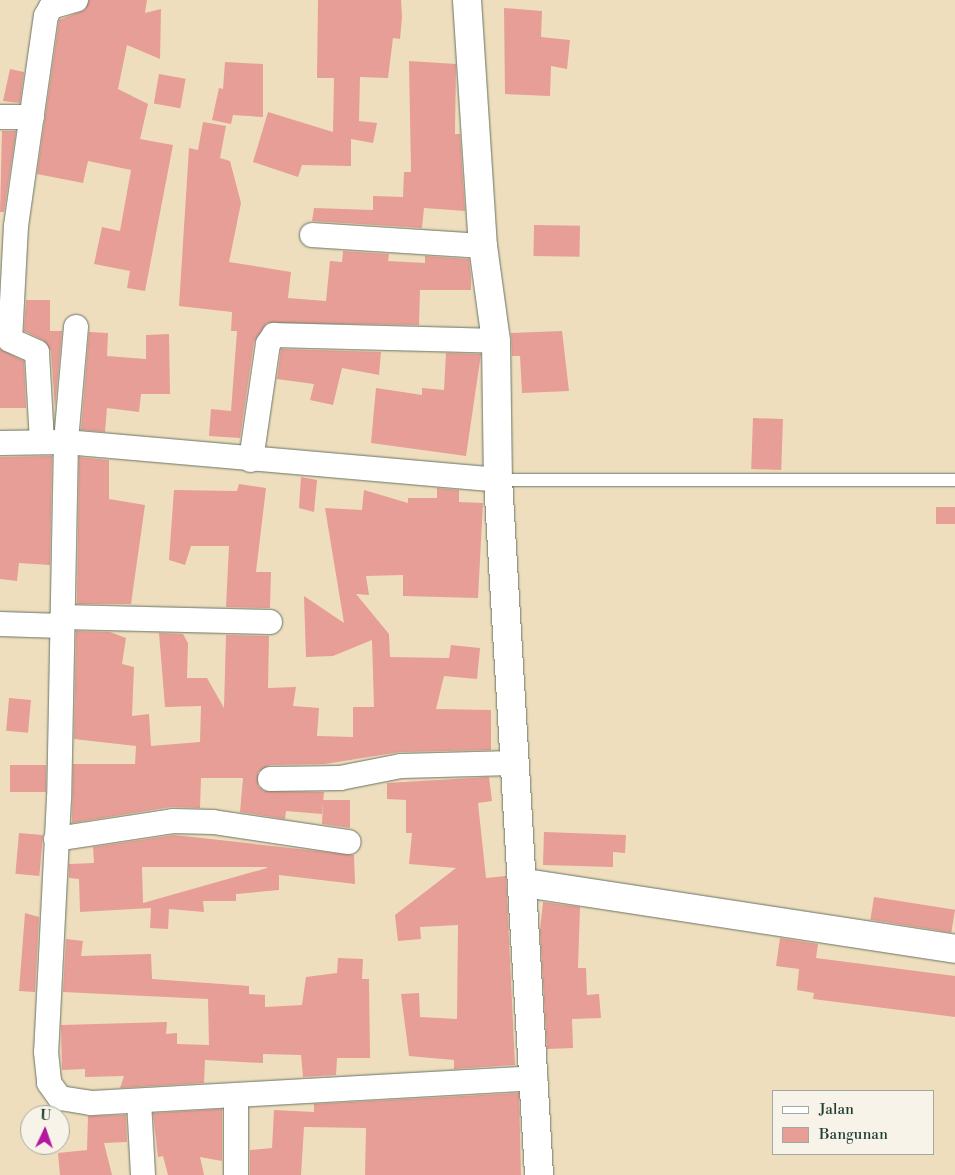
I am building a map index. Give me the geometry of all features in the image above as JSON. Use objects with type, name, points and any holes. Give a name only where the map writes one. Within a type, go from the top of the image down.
[{"type":"street","points":[[42,442],[37,352],[10,340],[16,226],[48,12],[76,0]]},
{"type":"street","points":[[467,0],[482,170],[483,246],[496,341],[498,480],[513,763],[525,883],[539,1175]]},
{"type":"street","points":[[0,117],[32,117]]},
{"type":"street","points":[[312,235],[483,246]]},
{"type":"street","points":[[76,327],[66,442],[56,839],[46,1052],[50,1083],[60,1098],[139,1101],[535,1078]]},
{"type":"street","points":[[250,460],[268,344],[274,335],[496,341]]},
{"type":"street","points":[[0,443],[66,442],[250,460],[498,480]]},
{"type":"street","points":[[0,624],[62,621],[270,622]]},
{"type":"street","points":[[270,779],[340,778],[402,766],[513,763]]},
{"type":"street","points":[[56,839],[138,825],[193,822],[348,842]]},
{"type":"street","points":[[525,883],[955,949]]},
{"type":"street","points":[[236,1095],[236,1175]]},
{"type":"street","points":[[139,1101],[143,1175]]},
{"type":"lane","points":[[498,480],[955,480]]},
{"type":"building","points":[[89,0],[147,0],[145,13],[161,9],[160,59],[127,45],[118,89],[148,104],[140,139],[173,145],[145,291],[127,288],[130,271],[94,264],[102,227],[120,231],[131,170],[88,161],[83,183],[37,174],[59,20],[85,10]]},
{"type":"building","points":[[318,0],[401,0],[400,39],[393,38],[388,78],[360,77],[359,121],[377,123],[373,143],[351,139],[351,166],[302,165],[298,177],[253,162],[268,112],[333,132],[334,78],[317,78]]},
{"type":"building","points":[[504,8],[542,11],[541,37],[570,40],[567,69],[551,66],[550,96],[505,94]]},
{"type":"building","points":[[409,61],[456,64],[455,134],[460,134],[465,211],[424,208],[422,228],[312,221],[314,208],[373,210],[373,196],[403,197],[404,172],[411,172]]},
{"type":"building","points":[[225,62],[263,64],[263,117],[233,115],[231,124],[212,120],[219,88],[223,89]]},
{"type":"building","points":[[10,69],[24,72],[20,103],[3,101]]},
{"type":"building","points":[[159,74],[186,79],[180,108],[154,104]]},
{"type":"building","points":[[203,122],[226,126],[220,158],[230,161],[241,203],[229,262],[291,272],[288,298],[326,301],[330,261],[342,262],[343,251],[389,254],[388,261],[425,263],[425,256],[469,259],[471,276],[471,290],[420,290],[419,325],[267,323],[254,342],[240,438],[209,436],[211,409],[231,411],[237,331],[231,331],[232,312],[179,306],[189,148],[198,150]]},
{"type":"building","points":[[2,131],[16,131],[4,212],[0,212]]},
{"type":"building","points":[[534,225],[580,226],[579,257],[533,256]]},
{"type":"building","points":[[26,300],[50,300],[50,331],[62,331],[55,409],[51,351],[43,340],[24,331]]},
{"type":"building","points":[[562,331],[569,391],[522,393],[520,356],[512,356],[511,333]]},
{"type":"building","points":[[89,332],[108,333],[107,356],[146,359],[146,335],[169,334],[170,394],[141,394],[139,412],[107,408],[105,432],[81,430]]},
{"type":"building","points":[[0,349],[24,361],[26,408],[0,408]]},
{"type":"building","points":[[281,349],[381,352],[379,375],[342,368],[333,405],[310,400],[314,384],[277,379]]},
{"type":"building","points":[[446,353],[481,354],[466,456],[371,443],[376,388],[422,395],[422,388],[444,390]]},
{"type":"building","points":[[753,418],[783,419],[781,470],[751,469]]},
{"type":"building","points":[[52,456],[50,565],[19,563],[17,581],[0,579],[0,457]]},
{"type":"building","points":[[79,457],[109,460],[109,499],[145,505],[131,604],[77,604]]},
{"type":"building","points":[[301,477],[317,480],[314,512],[299,508]]},
{"type":"building","points":[[239,484],[266,488],[256,572],[271,572],[270,608],[226,607],[229,546],[191,546],[185,565],[169,560],[174,490],[237,491]]},
{"type":"building","points":[[437,488],[459,490],[459,502],[483,503],[478,598],[403,596],[403,575],[366,576],[369,595],[356,594],[389,634],[390,657],[449,658],[451,645],[480,648],[477,679],[444,676],[436,709],[491,710],[491,750],[400,752],[325,764],[270,765],[258,772],[258,786],[264,791],[324,792],[322,814],[286,811],[285,819],[240,812],[243,778],[201,778],[200,808],[171,807],[72,823],[73,764],[135,764],[136,746],[74,739],[76,631],[110,632],[126,638],[122,664],[134,667],[132,716],[149,714],[151,746],[200,742],[201,706],[165,707],[159,633],[183,634],[188,643],[187,678],[207,678],[224,708],[226,635],[269,636],[268,688],[296,687],[293,706],[319,708],[317,736],[353,737],[353,707],[374,707],[372,640],[333,656],[306,657],[304,596],[344,623],[325,508],[362,510],[364,490],[408,503],[408,498],[437,498]]},
{"type":"building","points":[[936,507],[955,507],[955,524],[936,524]]},
{"type":"building","points":[[9,698],[31,700],[28,733],[6,731]]},
{"type":"building","points":[[10,765],[46,765],[46,792],[10,792]]},
{"type":"building","points":[[489,777],[492,801],[478,803],[486,878],[506,876],[515,1065],[454,1069],[454,1060],[409,1056],[401,994],[419,993],[420,1017],[457,1019],[458,925],[420,927],[421,939],[398,941],[395,915],[456,868],[409,864],[412,833],[406,833],[406,800],[387,799],[387,783]]},
{"type":"building","points":[[323,800],[350,800],[350,828],[322,824]]},
{"type":"building","points":[[544,832],[626,835],[625,853],[613,852],[613,867],[543,865]]},
{"type":"building","points":[[19,833],[43,835],[39,876],[15,874]]},
{"type":"building","points":[[174,835],[354,855],[355,884],[279,875],[279,890],[236,894],[236,901],[203,901],[204,912],[169,909],[168,929],[150,928],[151,908],[80,912],[79,879],[69,878],[69,864],[94,863],[93,847]],"holes":[[[142,867],[267,868],[143,903]]]},
{"type":"building","points":[[874,897],[955,910],[951,933],[870,920]]},
{"type":"building","points":[[543,902],[580,907],[578,968],[586,968],[587,995],[599,994],[601,1018],[572,1019],[573,1048],[547,1049],[540,931]]},
{"type":"building","points":[[25,913],[39,917],[35,992],[19,991]]},
{"type":"building","points":[[780,938],[818,944],[816,958],[955,976],[955,1017],[813,999],[814,993],[797,990],[799,969],[776,966]]},
{"type":"building","points":[[66,939],[83,941],[81,956],[151,954],[152,979],[249,986],[249,994],[265,995],[265,1007],[302,1005],[306,977],[337,973],[338,958],[363,959],[362,979],[369,979],[370,1058],[337,1058],[336,1075],[303,1077],[301,1055],[263,1054],[263,1063],[205,1060],[204,1083],[120,1088],[124,1076],[85,1077],[85,1069],[62,1070],[61,1025],[167,1022],[166,1034],[177,1033],[177,1044],[209,1045],[208,999],[63,992]]},
{"type":"building","points":[[519,1093],[521,1175],[365,1175],[366,1128],[304,1127],[301,1175],[250,1175],[250,1150],[272,1148],[274,1110],[314,1112],[314,1104]]},
{"type":"building","points":[[222,1109],[222,1161],[200,1157],[204,1175],[168,1175],[163,1156],[158,1157],[153,1113]]},
{"type":"building","points":[[126,1115],[127,1142],[104,1143],[112,1175],[60,1175],[58,1155],[70,1155],[70,1152],[87,1150],[88,1116]]}]
